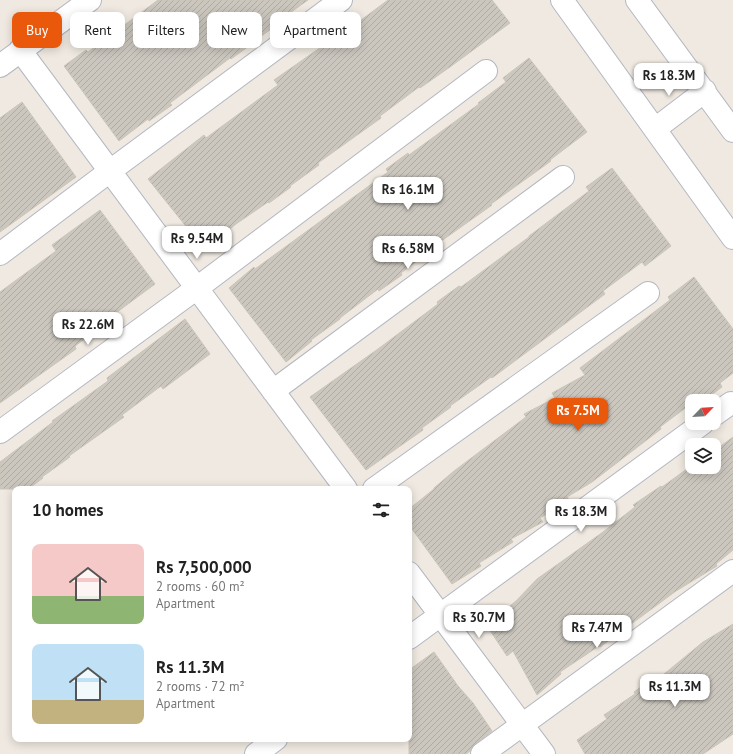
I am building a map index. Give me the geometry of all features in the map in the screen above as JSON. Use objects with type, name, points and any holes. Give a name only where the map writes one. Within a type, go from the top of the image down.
[{"type":"street","points":[[0,66],[90,0]]},
{"type":"street","points":[[0,254],[341,0]]},
{"type":"street","points":[[562,0],[733,238]]},
{"type":"street","points":[[636,0],[733,130]]},
{"type":"street","points":[[20,50],[344,486]]},
{"type":"street","points":[[0,432],[197,288],[486,71]]},
{"type":"street","points":[[655,129],[704,91]]},
{"type":"street","points":[[273,391],[563,177]]},
{"type":"street","points":[[378,486],[648,293]]},
{"type":"street","points":[[412,636],[693,430]]},
{"type":"street","points":[[482,754],[733,571]]},
{"type":"street","points":[[412,577],[544,754]]},
{"type":"street","points":[[256,754],[272,742]]},
{"type":"building","points":[[158,0],[308,0],[291,12],[270,12],[270,30],[262,36],[262,12],[207,12],[207,48],[246,48],[231,59],[230,58],[170,103],[172,105],[149,121],[148,119],[119,141],[64,66],[86,50],[88,52],[93,48],[125,48],[125,25],[133,19],[133,48],[199,48],[199,12],[142,12]]},
{"type":"building","points":[[388,0],[492,0],[510,23],[380,116],[381,118],[318,163],[319,165],[290,186],[291,187],[236,224],[205,250],[148,179],[204,135],[206,138],[278,85],[274,80],[320,48],[361,48],[361,20]]},
{"type":"building","points":[[529,58],[587,132],[550,160],[551,161],[491,204],[492,205],[430,249],[431,250],[401,273],[402,275],[379,291],[378,289],[311,340],[312,341],[286,362],[229,288],[254,267],[255,269],[388,172],[386,169],[408,153],[409,155],[479,104],[478,103],[506,82],[503,78]]},
{"type":"building","points":[[22,102],[76,177],[0,232],[0,118]]},
{"type":"building","points":[[612,168],[671,246],[645,266],[642,262],[603,291],[605,294],[492,378],[491,377],[450,406],[451,407],[422,428],[423,430],[366,470],[310,397],[378,349],[438,304],[437,302],[459,286],[461,287],[529,237],[589,191],[586,187]]},
{"type":"building","points":[[100,210],[155,284],[101,324],[102,326],[75,346],[76,349],[0,403],[0,292],[56,251],[52,245]]},
{"type":"building","points":[[694,277],[733,329],[733,373],[720,383],[722,387],[712,394],[685,394],[685,408],[660,427],[661,429],[592,482],[567,497],[569,500],[540,518],[543,522],[511,539],[513,542],[479,563],[481,566],[452,584],[412,529],[412,507],[454,471],[526,417],[524,414],[555,398],[552,393],[585,375],[580,368],[670,300],[668,297]]},
{"type":"building","points":[[185,319],[210,354],[163,389],[161,386],[122,415],[124,417],[69,456],[70,457],[32,486],[12,486],[12,489],[0,489],[0,462],[53,422],[52,421],[108,381],[107,378]]},
{"type":"building","points":[[733,437],[733,550],[716,564],[717,566],[676,591],[600,647],[599,646],[560,672],[561,674],[537,695],[513,651],[507,656],[487,626],[517,600],[537,579],[603,532],[635,507],[633,505],[685,470],[685,474],[721,474],[721,446]]},
{"type":"building","points":[[733,624],[733,734],[703,754],[585,754],[577,740],[607,719],[604,715],[635,694],[634,692],[656,676],[658,679],[703,642]]},
{"type":"building","points":[[434,652],[458,686],[473,703],[492,731],[475,744],[466,754],[409,754],[409,742],[412,742],[412,668]]}]
